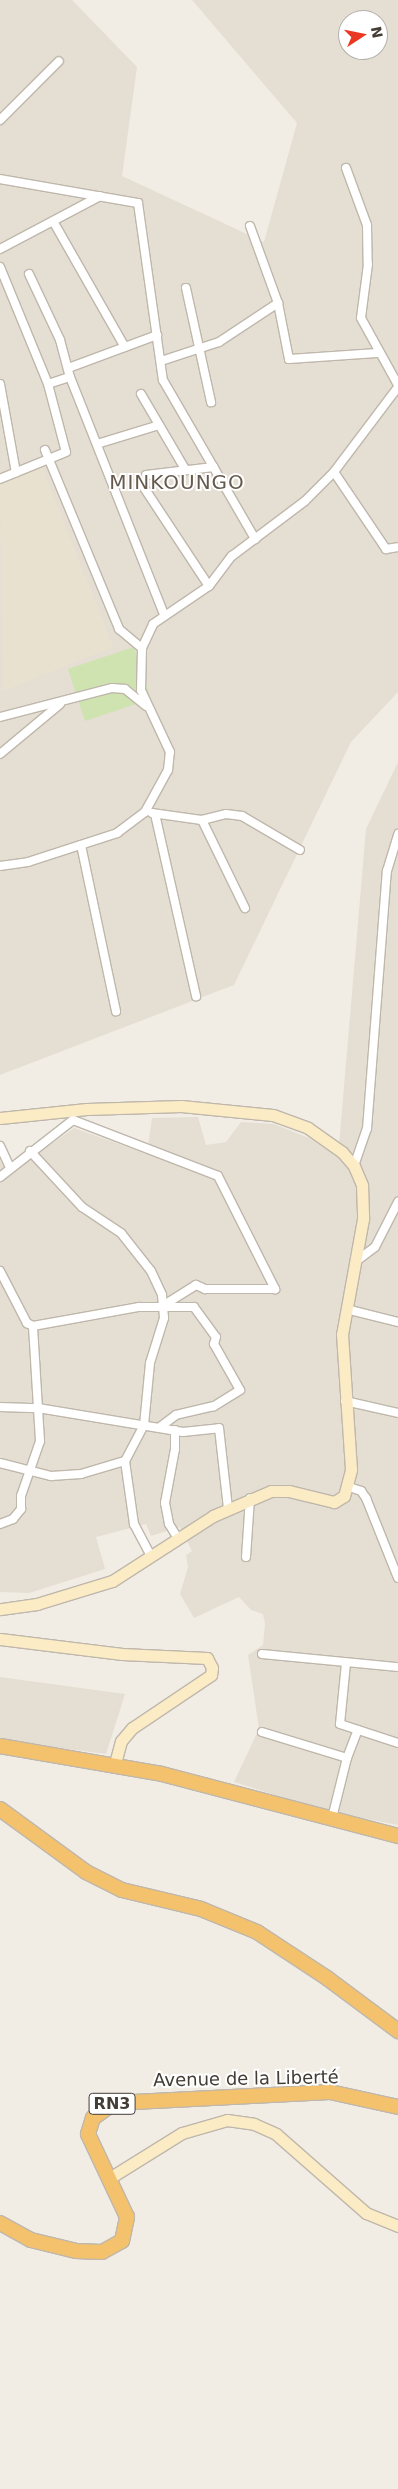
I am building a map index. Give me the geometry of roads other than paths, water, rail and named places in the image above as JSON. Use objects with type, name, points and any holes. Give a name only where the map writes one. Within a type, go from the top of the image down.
[{"type":"highway","points":[[0,1746],[114,1764],[398,1836]]},
{"type":"highway","points":[[0,1809],[93,1876],[154,1900],[230,1918],[257,1932],[328,1978],[398,2032]]},
{"type":"highway","name":"Avenue de la Liberté","points":[[0,2223],[52,2246],[92,2252],[110,2250],[126,2233],[127,2217],[88,2134],[93,2118],[114,2103],[330,2092],[398,2107]]},
{"type":"street","points":[[0,120],[58,61]]},
{"type":"street","points":[[0,866],[28,862],[117,833],[145,812],[168,770],[170,752],[141,690],[142,648],[153,624],[209,586],[232,556],[305,501],[334,472],[398,386],[377,353],[361,318],[368,264],[367,225],[346,168]]},
{"type":"street","points":[[0,180],[138,203],[163,380],[255,539]]},
{"type":"street","points":[[0,249],[100,196]]},
{"type":"street","points":[[53,221],[125,347]]},
{"type":"street","points":[[250,226],[278,303],[289,359],[377,353]]},
{"type":"street","points":[[0,267],[48,384],[66,452],[0,479]]},
{"type":"street","points":[[29,274],[71,368],[70,377],[164,615]]},
{"type":"street","points":[[186,288],[211,402]]},
{"type":"street","points":[[161,361],[219,342],[278,303]]},
{"type":"street","points":[[71,368],[157,335]]},
{"type":"street","points":[[48,384],[70,377]]},
{"type":"street","points":[[0,384],[16,473]]},
{"type":"street","points":[[140,394],[184,469]]},
{"type":"street","points":[[97,444],[159,425]]},
{"type":"street","points":[[45,450],[119,629],[142,648]]},
{"type":"street","points":[[146,475],[184,469],[214,467]]},
{"type":"street","points":[[334,472],[386,549],[398,547]]},
{"type":"street","points":[[139,480],[209,586]]},
{"type":"street","points":[[0,718],[112,688],[125,690],[148,708]]},
{"type":"street","points":[[0,754],[61,702]]},
{"type":"street","points":[[145,812],[202,820],[226,814],[242,816],[300,850]]},
{"type":"street","points":[[154,814],[196,996]]},
{"type":"street","points":[[202,820],[245,908]]},
{"type":"street","points":[[354,1166],[367,1129],[387,871],[398,834]]},
{"type":"street","points":[[81,845],[116,1011]]},
{"type":"street","points":[[0,1118],[87,1109],[181,1106],[272,1115],[308,1128],[354,1166],[362,1185],[363,1219],[342,1334],[349,1487],[334,1502],[289,1491],[250,1498],[228,1508],[177,1537],[112,1581],[72,1596],[11,1610],[0,1609]]},
{"type":"street","points":[[0,1177],[30,1151],[72,1120],[218,1176],[275,1289],[205,1289],[196,1285],[164,1305]]},
{"type":"street","points":[[0,1146],[10,1167]]},
{"type":"street","points":[[30,1151],[82,1207],[121,1234],[151,1271],[164,1305],[164,1318],[150,1363],[144,1425],[125,1461],[134,1524],[150,1554]]},
{"type":"street","points":[[355,1262],[374,1247],[397,1206]]},
{"type":"street","points":[[0,1271],[27,1323],[33,1326],[164,1305],[194,1307],[216,1337],[214,1344],[240,1390],[214,1406],[176,1415],[160,1427]]},
{"type":"street","points":[[346,1309],[398,1322]]},
{"type":"street","points":[[0,1524],[13,1519],[21,1509],[28,1472],[37,1458],[40,1441],[33,1326]]},
{"type":"street","points":[[345,1401],[398,1413]]},
{"type":"street","points":[[0,1407],[38,1408],[175,1430],[219,1428],[228,1508]]},
{"type":"street","points":[[175,1430],[175,1449],[165,1503],[169,1524],[177,1537]]},
{"type":"street","points":[[0,1463],[28,1472],[81,1474],[125,1461]]},
{"type":"street","points":[[349,1487],[361,1491],[366,1498],[398,1578]]},
{"type":"street","points":[[246,1557],[250,1498]]},
{"type":"street","points":[[0,1639],[122,1654],[207,1658],[212,1668],[211,1675],[132,1728],[120,1741],[114,1764]]},
{"type":"street","points":[[262,1654],[398,1667]]},
{"type":"street","points":[[346,1663],[339,1720],[344,1727],[398,1743]]},
{"type":"street","points":[[332,1818],[346,1758],[358,1730]]},
{"type":"street","points":[[262,1732],[346,1758]]},
{"type":"street","points":[[108,2179],[182,2133],[227,2120],[254,2124],[276,2134],[366,2213],[398,2226]]},
{"type":"district","name":"MINKOUNGO","points":[[177,482]]}]
